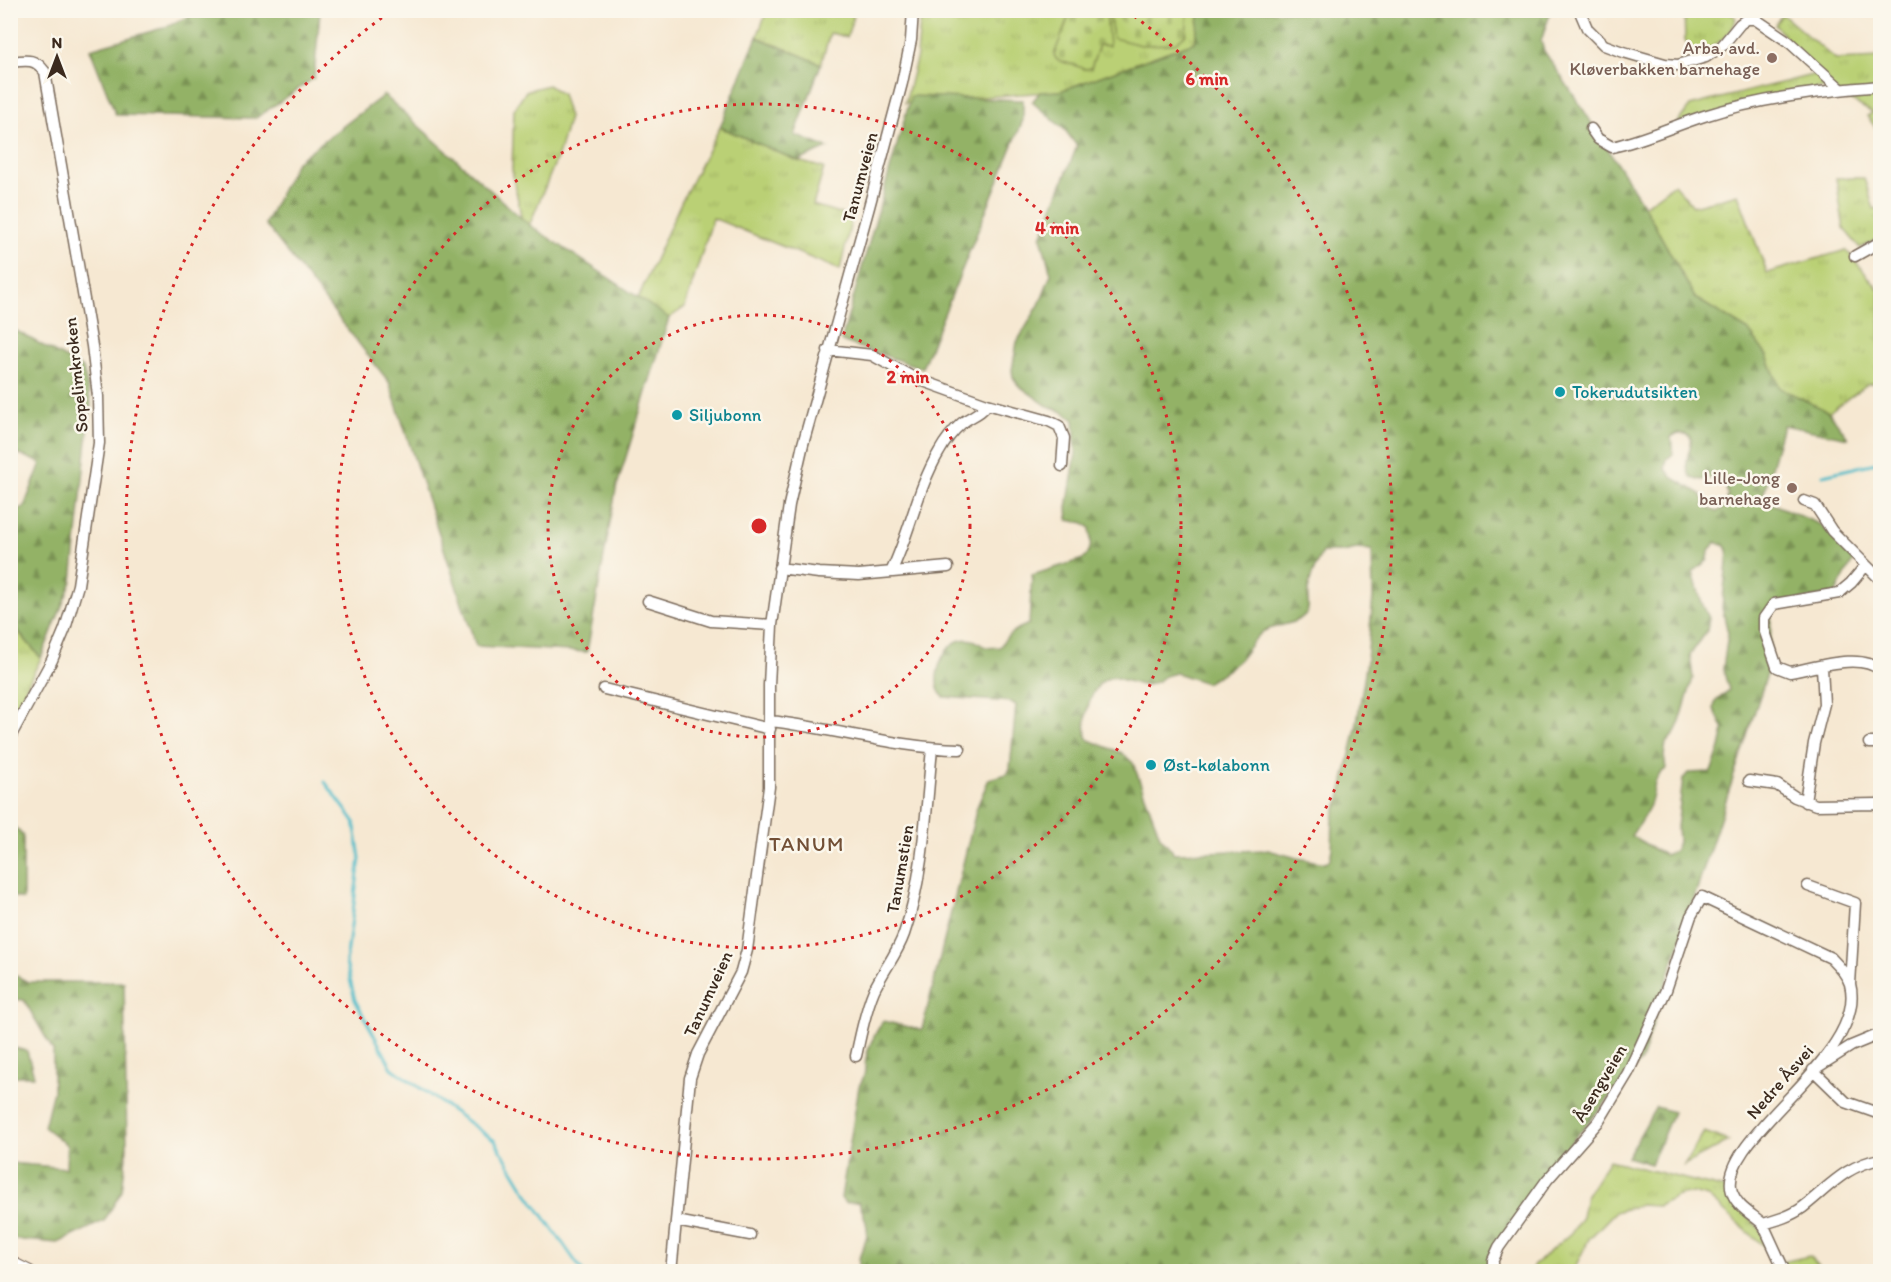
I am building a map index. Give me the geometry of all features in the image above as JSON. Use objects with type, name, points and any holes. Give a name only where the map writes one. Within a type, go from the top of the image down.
[{"type":"street","name":"Tanumveien","points":[[671,1272],[690,1078],[698,1054],[741,972],[747,950],[770,782],[769,685],[772,625],[779,568],[797,465],[902,83],[911,40],[913,10]]},
{"type":"street","points":[[1581,14],[1587,28],[1604,45],[1665,64],[1678,64],[1706,57],[1722,46],[1740,24],[1755,19],[1789,42],[1841,89]]},
{"type":"street","name":"Sopelimkroken","points":[[10,62],[33,61],[39,64],[45,72],[92,346],[98,396],[99,443],[78,585],[65,628],[52,660],[10,737]]},
{"type":"street","points":[[1591,129],[1605,144],[1612,147],[1712,114],[1768,101],[1841,89],[1881,86]]},
{"type":"street","points":[[1856,256],[1881,242]]},
{"type":"street","points":[[828,350],[872,355],[912,377],[987,404],[1059,426],[1064,438],[1062,466]]},
{"type":"street","points":[[891,572],[899,556],[923,485],[939,452],[952,433],[964,421],[977,416],[987,404]]},
{"type":"street","points":[[1804,501],[1815,505],[1832,531],[1881,579]]},
{"type":"street","points":[[1866,565],[1851,583],[1839,592],[1774,604],[1764,618],[1764,628],[1777,667],[1790,672],[1841,662],[1865,661],[1881,670]]},
{"type":"street","points":[[779,568],[859,575],[948,567]]},
{"type":"street","points":[[648,601],[711,621],[772,625]]},
{"type":"street","points":[[1805,802],[1814,743],[1824,704],[1822,667]]},
{"type":"street","points":[[604,689],[770,725],[796,724],[867,739],[932,749],[960,749]]},
{"type":"street","name":"Tanumstien","points":[[856,1056],[863,1023],[874,990],[904,935],[912,908],[920,861],[932,749]]},
{"type":"street","points":[[1749,781],[1777,785],[1805,802],[1816,805],[1877,804],[1881,808]]},
{"type":"street","name":"Nedre Åsvei","points":[[1763,1224],[1737,1203],[1730,1179],[1733,1166],[1745,1148],[1842,1034],[1850,1009],[1855,903],[1808,886]]},
{"type":"street","name":"Åsengveien","points":[[1495,1269],[1493,1260],[1499,1247],[1547,1180],[1586,1138],[1613,1100],[1658,1008],[1691,916],[1702,897],[1831,958],[1850,984]]},
{"type":"street","points":[[1881,1034],[1851,1046],[1813,1070],[1846,1102],[1881,1114]]},
{"type":"street","points":[[1785,1272],[1763,1224],[1790,1215],[1802,1208],[1845,1172],[1881,1159]]},
{"type":"street","points":[[676,1221],[750,1235]]},
{"type":"street","points":[[10,1262],[30,1272]]},
{"type":"green space","points":[[1719,10],[1730,13],[1736,18],[1731,31],[1720,41],[1694,56],[1685,40],[1684,11]]},
{"type":"green space","points":[[201,11],[320,11],[314,78],[256,118],[116,115],[90,49],[166,27]]},
{"type":"green space","points":[[767,11],[855,11],[847,37],[830,33],[821,64],[757,37]]},
{"type":"green space","points":[[921,11],[1200,11],[1195,42],[1060,91],[905,103],[917,56]]},
{"type":"green space","points":[[1071,11],[1106,11],[1109,46],[1099,45],[1091,68],[1086,69],[1057,60],[1054,55]]},
{"type":"green space","points":[[1109,11],[1188,11],[1186,34],[1174,44],[1141,45],[1113,38]]},
{"type":"green space","points":[[1200,11],[1551,11],[1541,41],[1544,51],[1644,206],[1695,298],[1749,331],[1767,356],[1780,388],[1829,412],[1848,438],[1783,425],[1762,499],[1821,525],[1854,559],[1835,594],[1771,605],[1770,665],[1641,1061],[1555,1161],[1485,1271],[860,1271],[859,1259],[867,1234],[866,1220],[859,1202],[845,1203],[841,1198],[859,1086],[864,1075],[867,1053],[883,1021],[922,1030],[977,807],[989,779],[1007,774],[1010,769],[1016,705],[1011,702],[944,697],[939,692],[937,673],[946,652],[954,643],[966,639],[986,647],[1000,647],[1012,632],[1029,624],[1032,575],[1083,559],[1091,545],[1090,528],[1084,523],[1068,520],[1067,508],[1076,453],[1074,420],[1063,412],[1046,405],[1018,385],[1012,370],[1017,342],[1039,305],[1051,274],[1041,237],[1077,146],[1065,130],[1032,102],[1040,92],[1060,91],[1195,42]],"holes":[[[1678,433],[1691,438],[1687,461],[1687,469],[1691,477],[1702,480],[1710,478],[1725,485],[1728,495],[1725,507],[1717,512],[1709,508],[1701,494],[1673,478],[1665,468],[1667,459],[1673,454],[1671,437]],[[1716,542],[1725,546],[1728,553],[1722,608],[1728,633],[1723,669],[1729,690],[1715,702],[1714,709],[1724,730],[1711,772],[1688,773],[1683,779],[1677,827],[1678,842],[1674,851],[1665,855],[1631,836],[1649,807],[1655,782],[1666,769],[1664,756],[1666,743],[1680,722],[1693,678],[1690,655],[1707,631],[1709,618],[1701,601],[1693,572],[1708,560],[1709,550]],[[1356,549],[1372,550],[1373,597],[1367,660],[1356,728],[1339,803],[1335,810],[1329,861],[1325,863],[1297,858],[1268,850],[1174,853],[1160,836],[1133,763],[1122,753],[1089,740],[1086,721],[1088,706],[1094,692],[1098,685],[1113,677],[1145,686],[1176,673],[1206,683],[1237,662],[1264,631],[1301,618],[1308,609],[1310,581],[1322,552],[1344,552]]]},
{"type":"green space","points":[[1782,14],[1836,60],[1880,58],[1880,130],[1878,131],[1867,116],[1873,113],[1827,87],[1677,123],[1690,106],[1816,74],[1775,25]]},
{"type":"green space","points":[[757,37],[821,64],[795,135],[828,148],[798,161],[720,127]]},
{"type":"green space","points":[[548,85],[562,94],[569,117],[559,153],[525,236],[512,170],[514,110],[526,91]]},
{"type":"green space","points":[[384,95],[528,224],[669,318],[616,489],[587,652],[476,646],[389,382],[265,224],[296,162]]},
{"type":"green space","points":[[911,96],[1023,100],[1023,120],[922,368],[841,341]]},
{"type":"green space","points":[[720,127],[798,161],[824,168],[813,205],[852,217],[840,270],[713,218],[685,307],[669,318],[634,307],[682,200]]},
{"type":"green space","points":[[1836,178],[1864,178],[1874,209],[1880,208],[1880,238],[1860,248],[1844,229]]},
{"type":"green space","points":[[1674,184],[1693,206],[1738,194],[1767,273],[1846,250],[1880,291],[1880,384],[1869,383],[1829,412],[1780,388],[1767,356],[1749,331],[1695,298],[1644,206]]},
{"type":"green space","points":[[10,325],[13,329],[83,368],[91,403],[72,581],[41,658],[11,623],[11,512],[24,507],[41,463],[11,451]]},
{"type":"green space","points":[[11,623],[41,658],[11,718]]},
{"type":"green space","points":[[11,824],[23,835],[23,899],[11,896]]},
{"type":"green space","points":[[11,973],[28,982],[124,982],[127,1148],[122,1191],[104,1221],[58,1243],[11,1239],[11,1163],[66,1168],[67,1145],[44,1127],[53,1091],[53,1050],[24,1000],[11,999]]},
{"type":"green space","points":[[11,1047],[27,1051],[34,1076],[11,1076]]},
{"type":"green space","points":[[1656,1107],[1673,1112],[1651,1164],[1627,1157]]},
{"type":"green space","points":[[1704,1132],[1729,1141],[1684,1165]]},
{"type":"green space","points":[[1609,1160],[1725,1189],[1730,1199],[1760,1229],[1774,1264],[1765,1247],[1708,1197],[1692,1193],[1678,1196],[1658,1206],[1640,1205],[1615,1212],[1589,1239],[1573,1271],[1533,1272],[1533,1266],[1573,1231],[1582,1217],[1586,1196]]},
{"type":"green space","points":[[1809,1256],[1824,1271],[1783,1266],[1785,1271],[1776,1271],[1774,1264]]},
{"type":"waterway","points":[[1823,475],[1880,462]]},
{"type":"waterway","points":[[325,782],[354,821],[360,858],[346,963],[355,1000],[392,1068],[495,1141],[525,1190],[583,1272]]},
{"type":"place","name":"Arba, avd. Kløverbakken barnehage","points":[[1772,58]]},
{"type":"place","name":"Tokerudutsikten","points":[[1560,392]]},
{"type":"place","name":"Siljubonn","points":[[677,415]]},
{"type":"place","name":"Lille-Jong barnehage","points":[[1792,488]]},
{"type":"place","name":"Øst-kølabonn","points":[[1151,765]]},
{"type":"district","name":"TANUM","points":[[807,843]]}]
